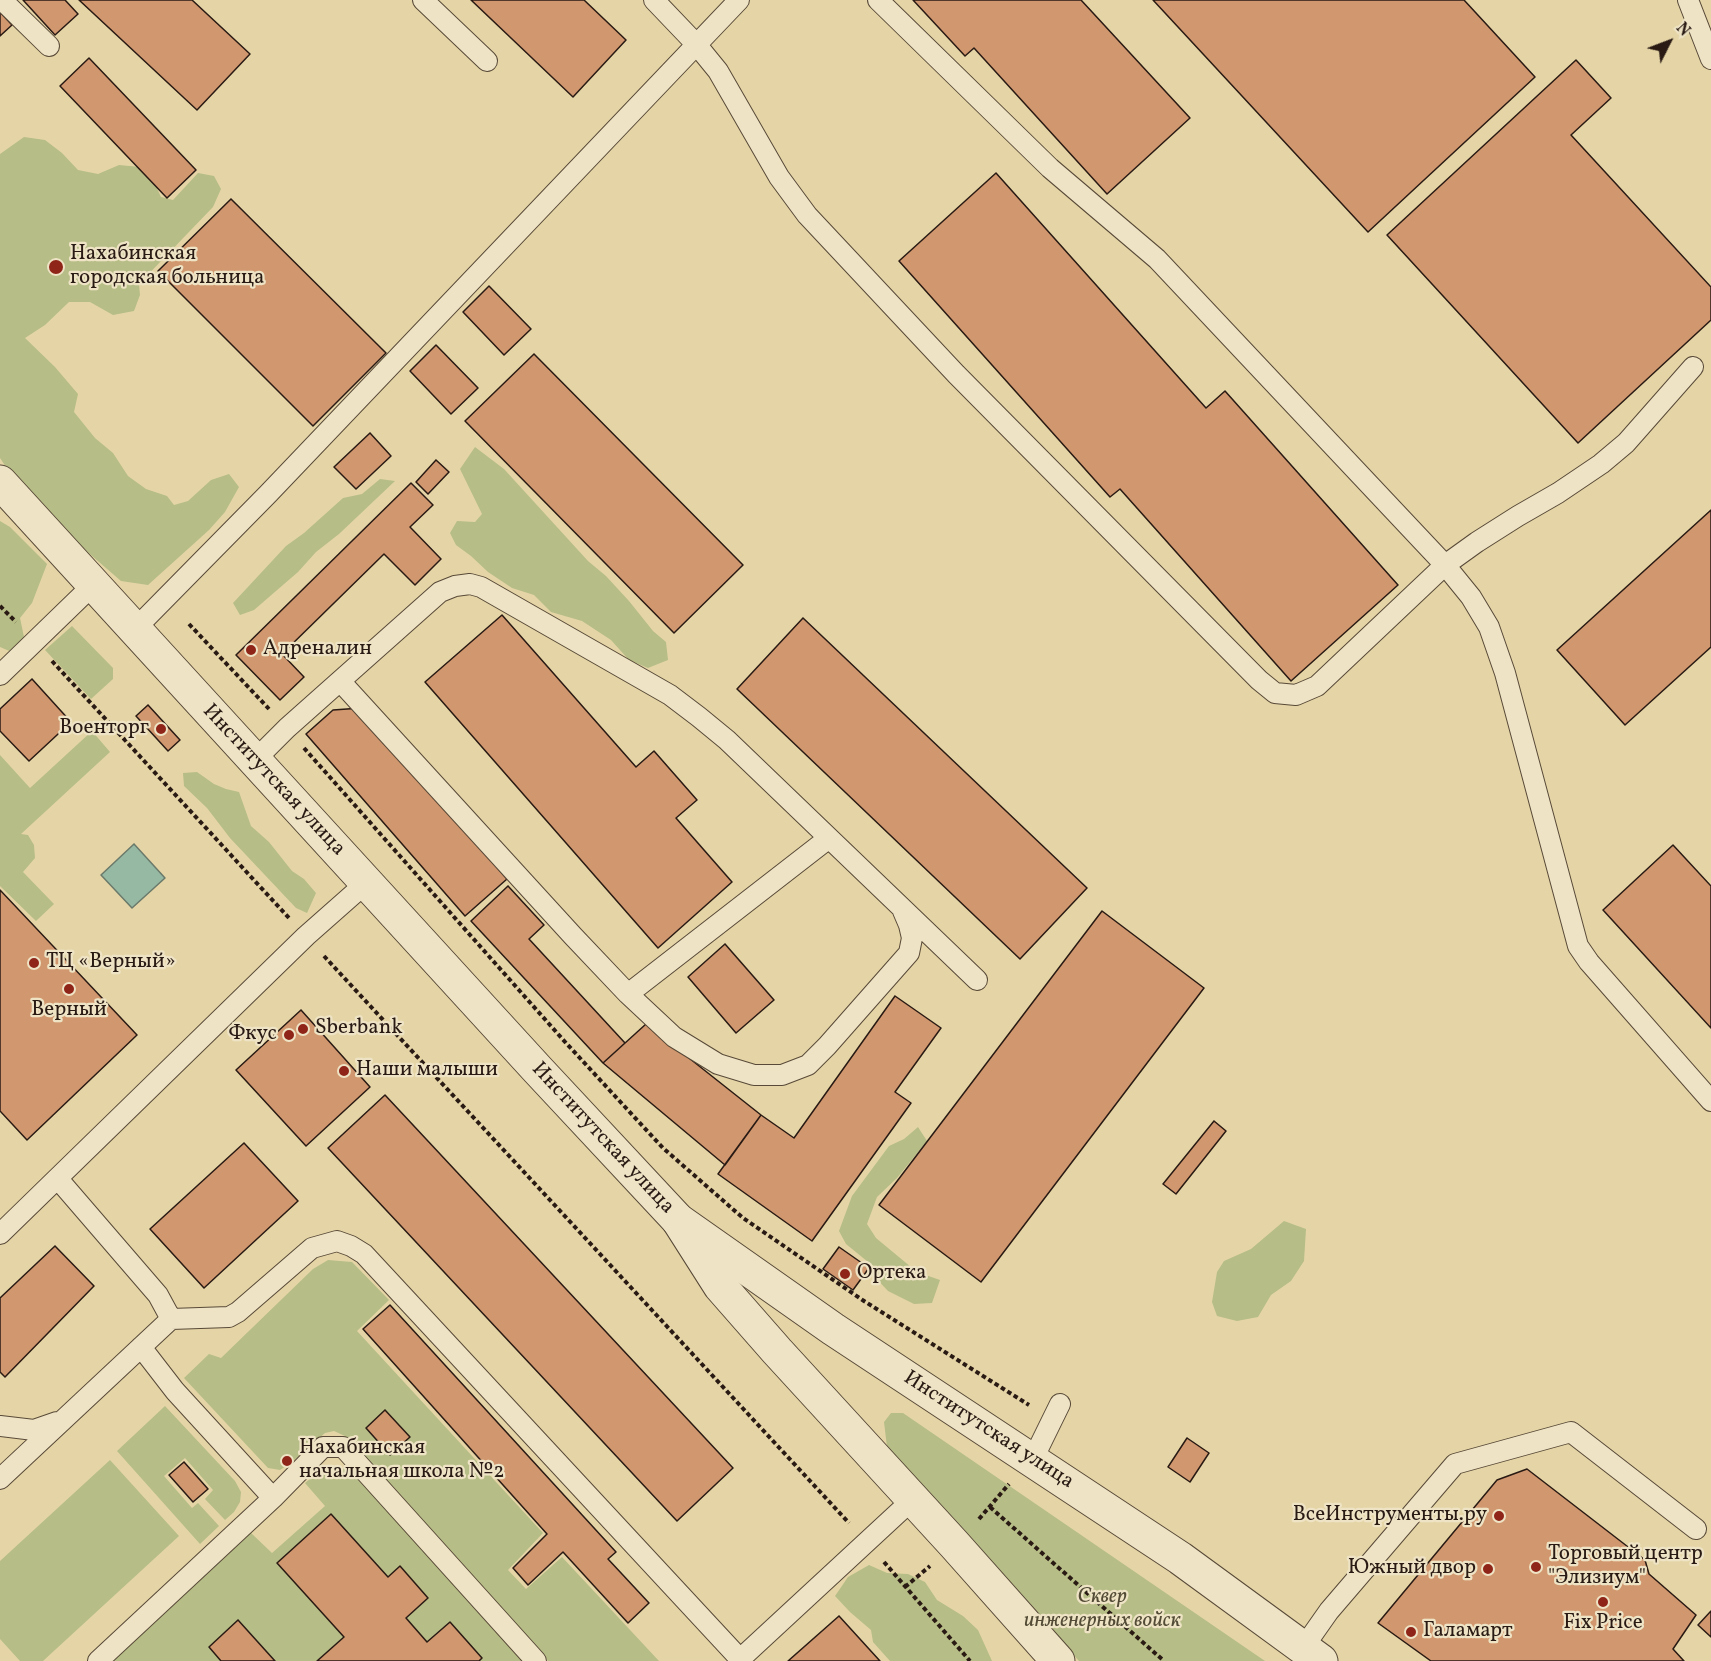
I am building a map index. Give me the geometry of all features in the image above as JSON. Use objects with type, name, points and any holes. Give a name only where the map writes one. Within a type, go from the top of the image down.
[{"type":"street","name":"Институтская улица","points":[[0,482],[678,1220],[833,1329],[1180,1558],[1312,1654]]},
{"type":"street","points":[[678,1220],[720,1286],[1058,1661]]},
{"type":"lane","points":[[2,0],[49,46]]},
{"type":"lane","points":[[423,0],[487,61]]},
{"type":"lane","points":[[654,0],[718,71],[779,177],[807,214],[956,374],[1258,680],[1275,693],[1296,695],[1317,686],[1445,565],[1485,537],[1558,493],[1601,464],[1626,443],[1694,367]]},
{"type":"lane","points":[[135,629],[276,486],[739,0]]},
{"type":"lane","points":[[878,0],[1050,168],[1157,260],[1445,565],[1471,597],[1489,627],[1505,673],[1578,946],[1589,962],[1711,1101]]},
{"type":"lane","points":[[1688,0],[1711,59]]},
{"type":"lane","points":[[0,675],[94,584]]},
{"type":"lane","points":[[254,761],[287,728],[441,592],[455,586],[470,584],[481,587],[670,695],[727,740],[977,980]]},
{"type":"lane","points":[[340,681],[628,994],[674,1037],[718,1064],[754,1075],[782,1075],[808,1065],[909,953],[912,938],[901,907]]},
{"type":"lane","points":[[628,994],[829,838]]},
{"type":"lane","points":[[0,1234],[306,936],[366,883]]},
{"type":"lane","points":[[58,1179],[158,1295],[171,1319]]},
{"type":"lane","points":[[0,1479],[171,1319],[229,1317],[238,1312],[312,1248],[337,1241],[364,1254],[739,1660],[912,1500]]},
{"type":"lane","points":[[141,1347],[175,1391],[273,1498]]},
{"type":"lane","points":[[1033,1459],[1056,1412]]},
{"type":"lane","points":[[0,1426],[34,1430],[52,1424],[69,1414]]},
{"type":"lane","points":[[1312,1654],[1329,1611],[1455,1464],[1572,1432],[1696,1529]]},
{"type":"lane","points":[[98,1661],[273,1498],[323,1447],[343,1447],[537,1661]]},
{"type":"path","points":[[189,624],[287,728],[566,1043],[663,1148],[743,1218],[864,1301],[1056,1412]]},
{"type":"path","points":[[96,710],[867,1543],[970,1661]]},
{"type":"path","points":[[990,1507],[1164,1661]]},
{"type":"green space","points":[[24,137],[45,140],[62,153],[78,170],[98,174],[119,165],[140,167],[153,180],[161,197],[173,200],[198,173],[214,176],[221,189],[213,207],[139,284],[140,295],[134,311],[113,315],[90,302],[69,302],[45,325],[25,338],[55,367],[78,394],[74,412],[95,438],[113,453],[128,476],[146,489],[167,496],[174,505],[188,501],[211,480],[229,474],[239,487],[225,512],[209,530],[148,585],[121,581],[62,530],[16,482],[0,458],[0,154]]},
{"type":"green space","points":[[475,447],[504,469],[588,561],[606,576],[629,601],[653,631],[666,642],[668,660],[648,668],[629,660],[611,640],[582,621],[551,612],[534,595],[512,588],[488,572],[456,545],[450,533],[457,521],[475,522],[482,514],[460,469]]},
{"type":"green space","points":[[380,479],[395,481],[339,534],[316,552],[298,572],[254,610],[240,615],[233,603],[286,546],[343,498],[362,494]]},
{"type":"green space","points":[[0,521],[10,527],[47,564],[32,603],[20,618],[24,637],[14,653],[0,647]]},
{"type":"green space","points":[[72,626],[113,668],[113,679],[91,699],[45,650]]},
{"type":"green space","points":[[92,731],[110,752],[21,834],[28,835],[34,845],[35,858],[23,872],[54,904],[36,921],[0,886],[0,755],[30,788]]},
{"type":"green space","points":[[197,772],[214,784],[239,792],[251,826],[269,842],[292,871],[304,879],[316,893],[307,913],[296,908],[230,838],[207,808],[184,786],[183,773]]},
{"type":"green space","points":[[918,1127],[927,1141],[897,1178],[877,1197],[867,1224],[876,1238],[917,1272],[940,1280],[932,1303],[914,1304],[888,1291],[873,1275],[873,1266],[846,1244],[839,1231],[852,1196],[889,1146],[904,1139]]},
{"type":"green space","points":[[1284,1221],[1306,1229],[1304,1261],[1291,1281],[1271,1295],[1258,1317],[1237,1321],[1217,1316],[1212,1302],[1217,1272],[1224,1261],[1251,1249]]},
{"type":"green space","points":[[328,1260],[352,1262],[389,1300],[357,1331],[543,1533],[508,1570],[526,1589],[562,1557],[659,1661],[548,1661],[345,1436],[334,1431],[325,1433],[280,1470],[268,1468],[184,1378],[209,1354],[221,1358],[313,1269]]},
{"type":"green space","points":[[165,1406],[235,1481],[241,1492],[240,1502],[225,1520],[205,1499],[213,1490],[185,1458],[164,1476],[192,1508],[198,1503],[219,1526],[200,1544],[117,1451]]},
{"type":"green space","name":"Сквер инженерных войск","points":[[891,1413],[903,1413],[1265,1661],[1079,1661],[887,1447],[884,1422]]},
{"type":"green space","points":[[110,1460],[179,1536],[43,1661],[20,1661],[0,1639],[0,1561]]},
{"type":"green space","points":[[336,1467],[350,1470],[527,1661],[479,1661],[482,1658],[427,1642],[406,1618],[428,1597],[400,1566],[388,1577],[331,1514],[277,1563],[344,1637],[317,1661],[275,1661],[238,1620],[209,1647],[221,1661],[113,1661],[117,1651],[250,1532],[272,1553],[325,1506],[305,1483],[321,1470]]},
{"type":"green space","points":[[869,1565],[887,1573],[908,1574],[925,1582],[937,1600],[963,1616],[978,1630],[992,1661],[890,1661],[873,1642],[871,1630],[835,1596],[848,1577]]},
{"type":"shaded area","points":[[134,844],[165,878],[132,908],[101,875]]},
{"type":"building","points":[[23,0],[65,0],[78,14],[55,35]]},
{"type":"building","points":[[79,0],[192,0],[250,54],[197,110]]},
{"type":"building","points":[[471,0],[584,0],[626,40],[573,97]]},
{"type":"building","points":[[913,0],[1081,0],[1190,118],[1107,194],[974,48],[965,56]]},
{"type":"building","points":[[1153,0],[1464,0],[1535,77],[1368,232]]},
{"type":"building","points":[[0,12],[12,25],[0,36]]},
{"type":"building","points":[[89,58],[196,170],[167,198],[60,86]]},
{"type":"building","points":[[1576,60],[1611,98],[1571,135],[1711,287],[1711,320],[1578,443],[1387,235]]},
{"type":"building","points":[[996,173],[1206,408],[1225,391],[1398,585],[1291,681],[1120,489],[1110,497],[899,261]]},
{"type":"building","points":[[231,199],[386,353],[313,426],[158,271]]},
{"type":"building","points":[[489,286],[531,329],[504,355],[463,312]]},
{"type":"building","points":[[436,345],[478,388],[451,414],[410,371]]},
{"type":"building","points":[[534,354],[743,565],[674,633],[465,421]]},
{"type":"building","points":[[370,433],[391,456],[356,489],[334,467]]},
{"type":"building","points":[[436,460],[449,472],[428,494],[416,482]]},
{"type":"building","points":[[411,483],[433,505],[410,527],[441,559],[415,585],[384,554],[282,654],[304,677],[280,700],[236,655]]},
{"type":"building","points":[[1711,510],[1711,647],[1625,725],[1557,650]]},
{"type":"building","points":[[502,615],[636,767],[654,751],[697,800],[676,818],[732,882],[658,948],[425,682]]},
{"type":"building","points":[[803,618],[1087,888],[1020,959],[737,689]]},
{"type":"building","points":[[32,679],[71,722],[29,761],[0,731],[0,709]]},
{"type":"building","points":[[148,705],[180,740],[168,751],[136,716]]},
{"type":"building","points":[[361,708],[507,879],[465,916],[306,734],[333,710]]},
{"type":"building","points":[[1673,845],[1711,886],[1711,1028],[1603,910]]},
{"type":"building","points":[[508,886],[544,925],[529,939],[625,1043],[603,1063],[471,921]]},
{"type":"building","name":"ТЦ «Верный»","points":[[0,890],[137,1035],[27,1140],[0,1111]]},
{"type":"building","points":[[1102,911],[1204,988],[981,1282],[879,1205]]},
{"type":"building","points":[[725,944],[774,1000],[736,1033],[688,977]]},
{"type":"building","points":[[895,996],[941,1028],[895,1092],[911,1103],[812,1241],[718,1174],[761,1115],[794,1138]]},
{"type":"building","points":[[301,1010],[370,1087],[306,1146],[236,1070]]},
{"type":"building","points":[[646,1024],[761,1115],[725,1165],[603,1063]]},
{"type":"building","points":[[385,1095],[733,1468],[677,1521],[328,1148]]},
{"type":"building","points":[[1214,1121],[1226,1131],[1176,1194],[1163,1184]]},
{"type":"building","points":[[244,1143],[298,1201],[204,1288],[150,1229]]},
{"type":"building","points":[[55,1246],[94,1286],[5,1377],[0,1372],[0,1298]]},
{"type":"building","points":[[839,1247],[869,1268],[853,1290],[823,1269]]},
{"type":"building","points":[[390,1305],[616,1552],[608,1559],[649,1603],[628,1623],[563,1552],[528,1585],[513,1568],[547,1534],[363,1329]]},
{"type":"building","points":[[385,1410],[410,1437],[390,1455],[366,1428]]},
{"type":"building","points":[[1187,1438],[1209,1453],[1190,1482],[1168,1467]]},
{"type":"building","points":[[184,1462],[208,1489],[193,1502],[169,1475]]},
{"type":"building","name":"Торговый центр \"Элизиум\"","points":[[1527,1469],[1645,1560],[1649,1574],[1696,1615],[1673,1649],[1684,1661],[1431,1661],[1378,1623],[1497,1480]]},
{"type":"building","points":[[331,1514],[388,1577],[400,1566],[428,1598],[406,1618],[427,1642],[450,1622],[482,1658],[479,1661],[317,1661],[344,1637],[277,1563]]},
{"type":"building","points":[[1711,1611],[1711,1637],[1698,1625]]},
{"type":"building","points":[[839,1616],[880,1661],[788,1661]]},
{"type":"building","points":[[238,1620],[275,1661],[221,1661],[209,1647]]},
{"type":"place","name":"Нахабинская городская больница","points":[[56,267]]},
{"type":"place","name":"Адреналин","points":[[251,650]]},
{"type":"place","name":"Военторг","points":[[161,729]]},
{"type":"place","name":"ТЦ «Верный»","points":[[34,963]]},
{"type":"place","name":"Верный","points":[[69,989]]},
{"type":"place","name":"Sberbank","points":[[303,1029]]},
{"type":"place","name":"Фкус","points":[[289,1035]]},
{"type":"place","name":"Наши малыши","points":[[344,1071]]},
{"type":"place","name":"Ортека","points":[[845,1274]]},
{"type":"place","name":"Нахабинская начальная школа №2","points":[[287,1461]]},
{"type":"place","name":"ВсеИнструменты.ру","points":[[1499,1516]]},
{"type":"place","name":"Торговый центр \"Элизиум\"","points":[[1536,1567]]},
{"type":"place","name":"Южный двор","points":[[1488,1569]]},
{"type":"place","name":"Fix Price","points":[[1603,1602]]},
{"type":"place","name":"Галамарт","points":[[1411,1632]]}]
